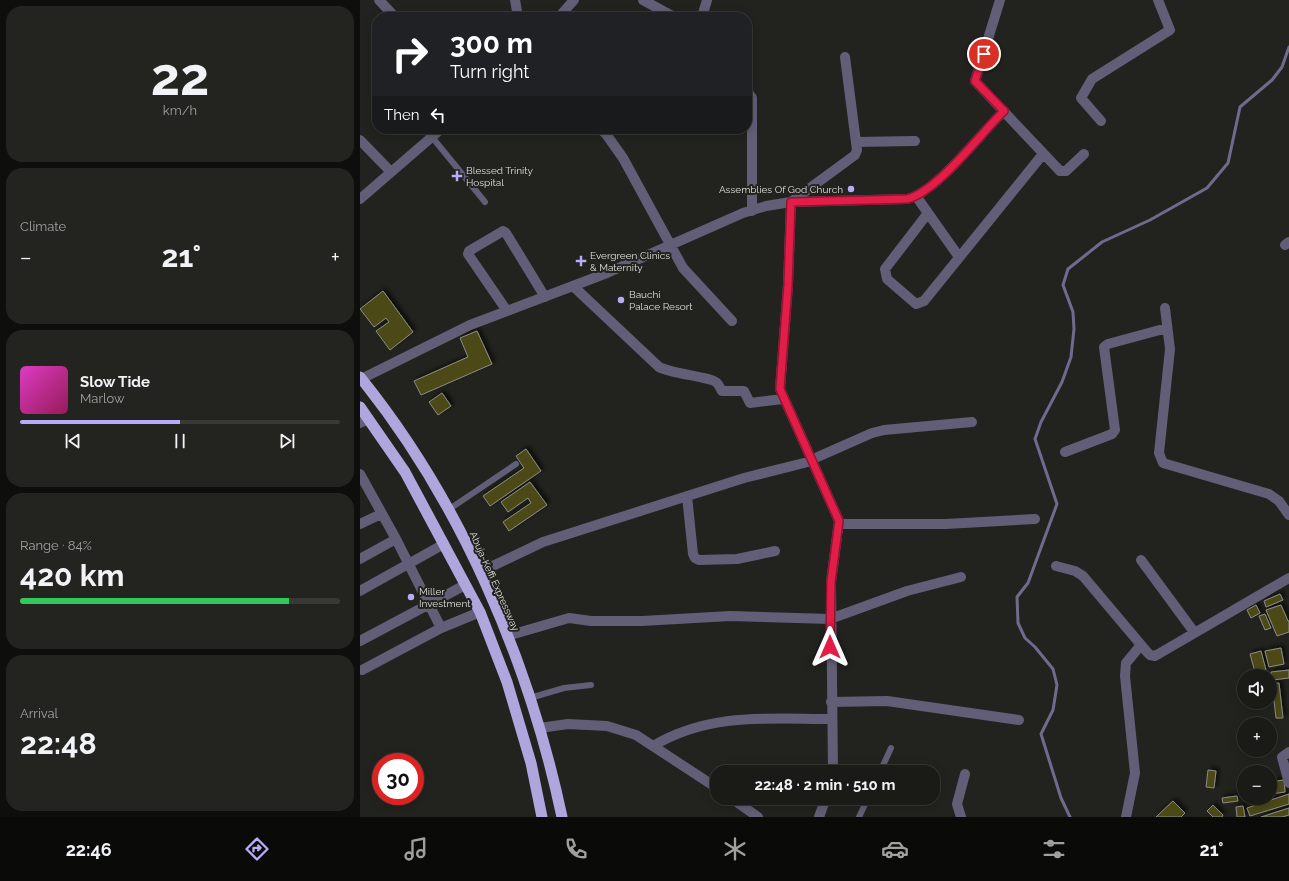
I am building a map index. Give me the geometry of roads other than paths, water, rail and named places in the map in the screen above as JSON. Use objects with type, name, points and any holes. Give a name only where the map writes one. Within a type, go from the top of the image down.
[{"type":"highway","name":"Abuja-Keffi Expressway","points":[[360,378],[407,441],[451,515],[480,572],[507,636],[530,698],[540,728],[562,817]]},
{"type":"highway","points":[[360,408],[364,421],[405,472],[480,612],[497,652],[507,682],[531,763],[542,817]]},
{"type":"highway","points":[[436,528],[445,526],[451,515]]},
{"type":"highway","points":[[454,563],[467,555],[472,555]]},
{"type":"street","points":[[379,0],[390,12]]},
{"type":"street","points":[[515,0],[517,12]]},
{"type":"street","points":[[563,12],[574,0]]},
{"type":"street","points":[[642,0],[659,12]]},
{"type":"street","points":[[703,12],[707,0]]},
{"type":"street","points":[[1000,0],[975,81],[1043,154],[1062,172],[1066,171],[1084,154]]},
{"type":"street","points":[[1101,121],[1080,98],[1092,79],[1170,30],[1158,0]]},
{"type":"street","points":[[791,202],[855,155],[857,150],[845,57]]},
{"type":"street","points":[[752,98],[752,211]]},
{"type":"street","points":[[360,378],[470,325],[574,286],[766,206],[791,202],[907,199],[916,196],[926,191],[970,148],[1004,111]]},
{"type":"street","points":[[360,199],[435,134]]},
{"type":"street","points":[[606,134],[623,158],[682,268],[732,321]]},
{"type":"street","points":[[360,140],[391,172]]},
{"type":"street","points":[[856,142],[915,141]]},
{"type":"street","points":[[928,213],[885,270],[887,279],[916,304],[920,304],[924,301],[1043,154]]},
{"type":"street","points":[[916,196],[959,257]]},
{"type":"street","points":[[791,202],[788,285],[780,389],[783,399],[837,514],[839,524],[831,582],[830,619],[833,765]]},
{"type":"street","points":[[507,311],[468,254],[469,251],[503,231],[506,233],[545,297]]},
{"type":"street","points":[[574,286],[669,372],[711,379],[717,383],[722,391],[744,391],[750,403],[783,399]]},
{"type":"street","points":[[1165,308],[1170,349],[1159,453],[1160,460],[1163,463],[1269,494],[1279,501],[1289,515]]},
{"type":"street","points":[[1065,452],[1112,434],[1114,430],[1104,347],[1108,344],[1168,328]]},
{"type":"street","points":[[480,572],[543,542],[687,496],[812,460],[872,433],[884,430],[972,422]]},
{"type":"street","points":[[360,474],[396,539],[441,628]]},
{"type":"street","points":[[360,498],[369,492]]},
{"type":"street","points":[[687,496],[693,554],[698,560],[737,559],[775,551]]},
{"type":"street","points":[[360,524],[381,514]]},
{"type":"street","points":[[839,524],[946,524],[1035,519]]},
{"type":"street","points":[[360,559],[396,539]]},
{"type":"street","points":[[360,591],[444,544]]},
{"type":"street","points":[[1140,560],[1194,632]]},
{"type":"street","points":[[1056,566],[1075,571],[1083,576],[1150,655],[1155,656],[1289,578]]},
{"type":"street","points":[[507,636],[568,618],[591,621],[642,621],[730,616],[830,619],[907,591],[961,577]]},
{"type":"street","points":[[360,641],[466,585]]},
{"type":"street","points":[[362,670],[441,628],[480,612]]},
{"type":"street","points":[[1126,817],[1135,773],[1125,676],[1126,663],[1141,645]]},
{"type":"street","points":[[831,702],[887,701],[1019,720]]},
{"type":"street","points":[[653,746],[673,734],[699,726],[734,719],[832,719]]},
{"type":"street","points":[[540,728],[568,724],[607,726],[636,735],[710,783]]},
{"type":"street","points":[[1289,752],[1282,757],[1289,783]]},
{"type":"street","points":[[961,817],[957,804],[965,774]]},
{"type":"street","points":[[741,805],[758,817]]},
{"type":"street","points":[[819,817],[823,805]]},
{"type":"lane","points":[[432,137],[485,202]]},
{"type":"lane","points":[[451,515],[516,464]]},
{"type":"lane","points":[[530,698],[564,688],[591,685]]},
{"type":"lane","points":[[883,765],[891,748]]},
{"type":"lane","points":[[859,817],[865,805]]},
{"type":"waterway","points":[[1070,817],[1061,798],[1041,734],[1053,710],[1057,685],[1053,669],[1035,647],[1025,638],[1018,623],[1017,597],[1028,583],[1057,504],[1035,439],[1041,422],[1062,382],[1071,357],[1074,329],[1073,312],[1063,285],[1068,269],[1102,242],[1150,220],[1207,188],[1228,163],[1240,107],[1272,80],[1282,67],[1289,47]]},
{"type":"place","name":"Blessed Trinity Hospital","points":[[457,176]]},
{"type":"place","name":"Assemblies Of God Church","points":[[851,189]]},
{"type":"place","name":"Evergreen Clinics & Maternity","points":[[581,261]]},
{"type":"place","name":"Bauchi Palace Resort","points":[[621,300]]},
{"type":"place","name":"Miller Investment","points":[[411,597]]}]
